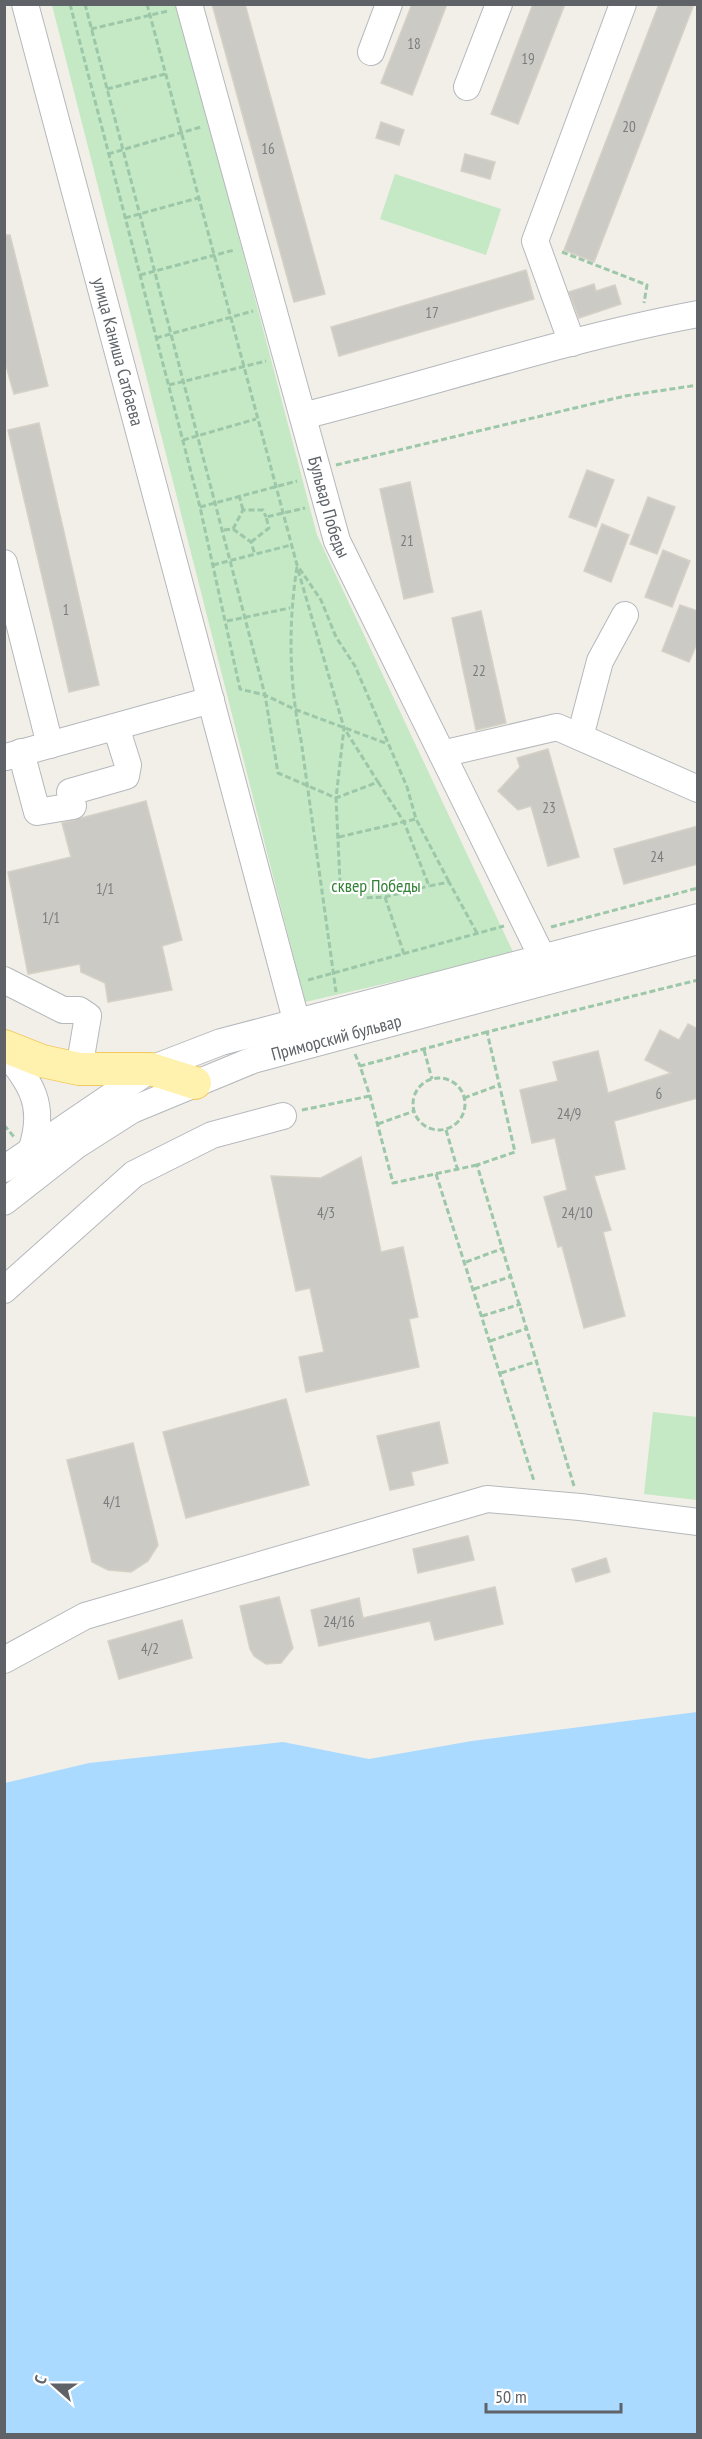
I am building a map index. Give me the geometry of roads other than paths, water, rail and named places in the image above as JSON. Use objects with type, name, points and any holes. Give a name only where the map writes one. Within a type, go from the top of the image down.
[{"type":"main road","points":[[4,1048],[79,1070],[151,1069],[195,1083]]},
{"type":"street","name":"улица Каниша Сатбаева","points":[[25,4],[300,1034]]},
{"type":"street","points":[[371,52],[389,4]]},
{"type":"street","points":[[467,87],[499,4]]},
{"type":"street","points":[[572,343],[535,242],[623,4]]},
{"type":"street","name":"Бульвар Победы","points":[[189,5],[337,541],[548,968]]},
{"type":"street","points":[[303,416],[636,325],[698,314]]},
{"type":"street","points":[[4,564],[50,745]]},
{"type":"street","points":[[580,737],[600,661],[625,615]]},
{"type":"street","points":[[116,727],[128,765],[126,776],[70,792],[72,806],[37,812],[13,755],[211,700]]},
{"type":"street","points":[[442,754],[557,727],[698,789]]},
{"type":"street","name":"Приморский бульвар","points":[[4,1169],[151,1069],[221,1042],[300,1034],[548,968],[698,916]]},
{"type":"street","name":"Приморский бульвар","points":[[548,968],[698,941]]},
{"type":"street","points":[[4,980],[63,1010],[79,1010],[88,1016],[79,1070]]},
{"type":"street","name":"Приморский бульвар","points":[[4,1202],[77,1145],[132,1110],[253,1060],[300,1034]]},
{"type":"street","points":[[4,1048],[22,1073],[38,1102],[39,1128],[32,1148]]},
{"type":"street","points":[[4,1290],[134,1174],[212,1135],[284,1116]]},
{"type":"street","points":[[4,1660],[85,1616],[488,1499],[698,1521]]},
{"type":"water","points":[[697,1712],[697,2434],[5,2434],[5,1783],[89,1763],[283,1742],[369,1759],[472,1741]]},
{"type":"park label","name":"сквер Победы","points":[[376,886]]}]
